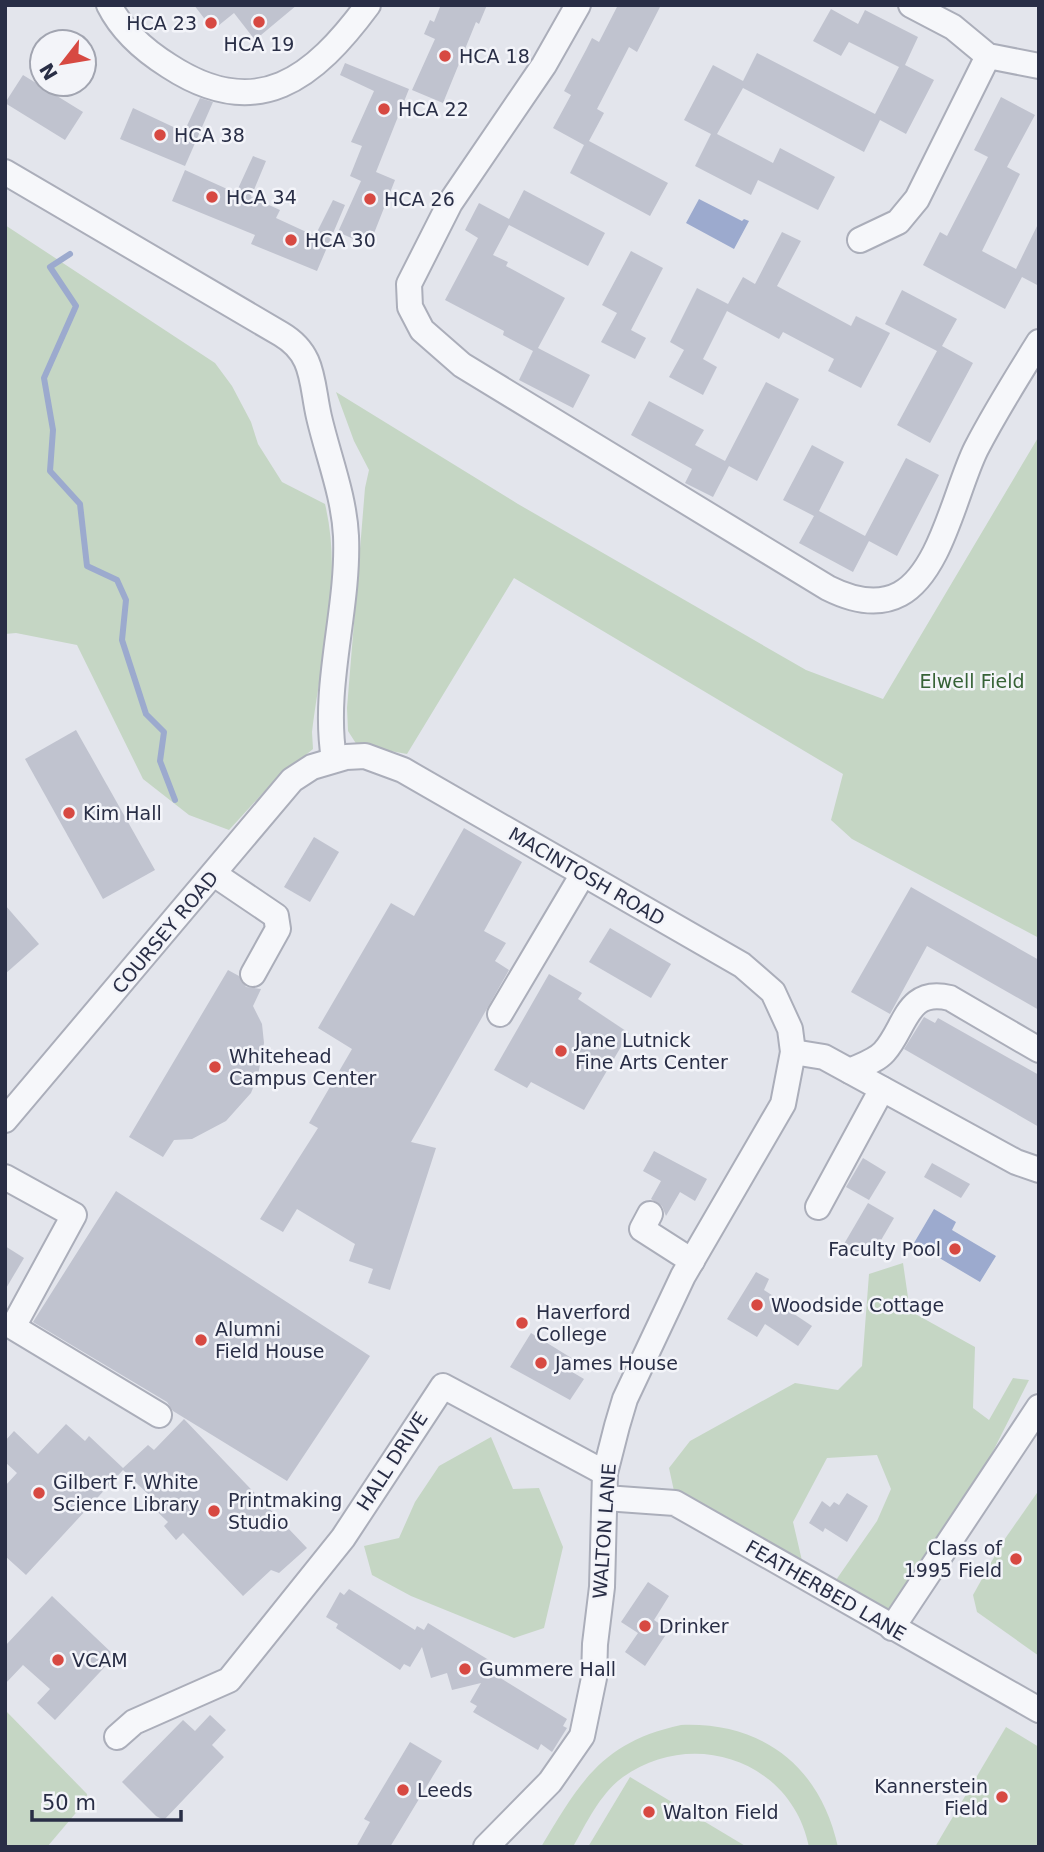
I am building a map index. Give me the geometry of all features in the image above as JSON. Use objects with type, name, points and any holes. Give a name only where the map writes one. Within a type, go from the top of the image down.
[{"type":"street","points":[[109,5],[136,41],[180,73],[215,88],[250,92],[282,85],[319,64],[368,5]]},
{"type":"street","points":[[578,5],[544,65],[450,203],[409,284],[410,307],[422,330],[461,365],[828,588],[845,596],[870,602],[900,594],[920,576],[932,558],[979,444],[1039,342]]},
{"type":"street","points":[[926,9],[988,56],[1039,66]]},
{"type":"street","points":[[860,240],[898,222],[917,199],[988,56]]},
{"type":"street","points":[[5,172],[281,334],[304,352],[340,493],[346,536],[344,593],[330,720],[334,759]]},
{"type":"street","name":"MACINTOSH ROAD","points":[[334,759],[365,757],[403,770],[708,944],[760,978],[782,1007],[790,1028],[793,1052]]},
{"type":"street","name":"COURSEY ROAD","points":[[5,1120],[292,780],[312,767],[334,759]]},
{"type":"street","points":[[214,874],[276,916],[278,929],[253,974]]},
{"type":"street","points":[[500,1014],[583,874]]},
{"type":"street","points":[[850,1071],[883,1054],[910,1008],[925,998],[938,995],[950,998],[1039,1050]]},
{"type":"street","points":[[793,1052],[824,1057],[1027,1166],[1039,1150]]},
{"type":"street","name":"WALTON LANE","points":[[486,1847],[550,1782],[582,1735],[594,1678],[605,1473],[625,1399],[692,1261],[783,1104],[793,1052]]},
{"type":"street","points":[[818,1208],[883,1089]]},
{"type":"street","points":[[5,1177],[74,1214],[13,1327],[159,1415]]},
{"type":"street","points":[[650,1214],[642,1229],[692,1261]]},
{"type":"street","name":"HALL DRIVE","points":[[117,1737],[134,1722],[229,1680],[343,1538],[443,1387],[605,1473]]},
{"type":"street","points":[[892,1628],[1039,1408]]},
{"type":"street","name":"FEATHERBED LANE","points":[[604,1498],[676,1503],[1039,1710]]},
{"type":"green space","points":[[5,225],[215,363],[232,386],[251,422],[258,444],[282,482],[325,504],[332,560],[331,589],[312,732],[313,749],[273,782],[229,830],[189,815],[143,779],[77,645],[16,633],[5,634]]},
{"type":"green space","name":"Elwell Field","points":[[336,392],[518,504],[806,670],[883,699],[1039,436],[1039,938],[852,839],[831,820],[843,774],[514,578],[407,754],[357,745],[348,731],[347,708],[365,488],[369,470],[354,441]]},
{"type":"green space","points":[[903,1263],[910,1311],[975,1347],[973,1408],[989,1420],[1013,1378],[1029,1380],[980,1477],[891,1610],[855,1594],[836,1580],[877,1521],[891,1489],[877,1455],[827,1458],[793,1522],[803,1565],[706,1505],[674,1491],[669,1468],[690,1441],[795,1383],[838,1390],[862,1366],[869,1274]]},
{"type":"green space","points":[[491,1437],[513,1489],[539,1488],[563,1547],[544,1628],[514,1638],[411,1596],[372,1575],[364,1546],[399,1538],[415,1502],[439,1466]]},
{"type":"green space","name":"Class of 1995 Field","points":[[1039,1490],[1039,1656],[977,1612],[973,1595],[1002,1543]]},
{"type":"green space","points":[[5,1710],[87,1794],[86,1801],[47,1847],[5,1847]]},
{"type":"green space","points":[[681,1725],[711,1726],[738,1731],[784,1754],[802,1772],[817,1793],[829,1818],[838,1847],[809,1847],[799,1817],[783,1793],[761,1774],[736,1761],[708,1754],[679,1755],[650,1762],[623,1777],[601,1800],[573,1847],[541,1847],[582,1784],[612,1754],[654,1732]]},
{"type":"green space","name":"Kannerstein Field","points":[[1006,1727],[1039,1747],[1039,1847],[935,1847]]},
{"type":"green space","name":"Walton Field","points":[[630,1777],[747,1847],[588,1847]]},
{"type":"water","points":[[699,199],[742,221],[749,221],[734,249],[686,223]]},
{"type":"water","name":"Faculty Pool","points":[[934,1209],[956,1222],[952,1230],[996,1256],[980,1282],[914,1243]]},
{"type":"building","name":"HCA 19","points":[[194,5],[297,5],[255,40],[234,13],[213,30]]},
{"type":"building","name":"HCA 18","points":[[437,5],[487,5],[479,24],[476,22],[443,103],[412,90],[435,39],[424,34],[430,20],[434,22],[440,7]]},
{"type":"building","points":[[618,5],[661,5],[637,52],[629,47],[597,109],[604,113],[589,141],[668,183],[650,216],[570,173],[584,145],[553,128],[571,95],[564,91],[592,38],[599,42]]},
{"type":"building","points":[[831,9],[858,24],[865,10],[918,37],[905,65],[934,80],[906,134],[880,120],[864,152],[743,88],[717,134],[773,163],[780,148],[835,177],[818,210],[758,180],[751,195],[695,166],[711,134],[684,120],[713,65],[743,81],[757,53],[875,114],[899,67],[849,42],[841,56],[813,41]]},
{"type":"building","points":[[345,63],[409,89],[376,172],[395,180],[369,246],[338,232],[361,181],[350,176],[362,146],[351,142],[374,91],[340,75]]},
{"type":"building","points":[[23,75],[28,78],[28,98],[60,98],[83,112],[65,140],[5,103]]},
{"type":"building","points":[[1001,97],[1035,115],[1007,167],[1020,174],[982,251],[1016,269],[1039,222],[1039,286],[1022,277],[1005,309],[923,265],[940,232],[947,236],[988,157],[974,150]]},
{"type":"building","name":"HCA 38","points":[[200,98],[213,102],[185,166],[120,139],[133,108],[184,132]]},
{"type":"building","points":[[253,156],[266,161],[251,197],[280,210],[276,218],[315,236],[333,200],[345,205],[317,271],[251,244],[255,235],[172,201],[185,170],[236,193]]},
{"type":"building","points":[[524,190],[605,233],[588,266],[509,225],[493,255],[508,262],[506,266],[565,298],[538,348],[590,375],[573,408],[519,380],[533,351],[503,335],[504,331],[445,300],[478,238],[465,230],[479,203],[509,219]]},
{"type":"building","points":[[782,232],[801,241],[777,286],[851,326],[856,316],[890,333],[861,388],[828,371],[834,359],[783,332],[779,339],[727,311],[703,359],[717,367],[703,395],[669,377],[684,350],[670,342],[697,288],[728,304],[743,277],[755,284]]},
{"type":"building","points":[[631,251],[663,268],[631,330],[646,338],[635,359],[601,342],[617,313],[602,305]]},
{"type":"building","points":[[902,290],[957,319],[942,346],[973,363],[930,443],[897,425],[937,351],[885,324]]},
{"type":"building","points":[[766,382],[799,399],[757,481],[729,466],[713,497],[685,483],[692,469],[631,435],[649,401],[704,430],[695,445],[725,461]]},
{"type":"building","points":[[812,445],[844,462],[819,511],[865,536],[906,458],[939,475],[897,556],[869,541],[853,572],[799,543],[814,516],[783,500]]},
{"type":"building","name":"Kim Hall","points":[[76,730],[155,870],[103,899],[25,759]]},
{"type":"building","points":[[464,828],[522,862],[484,931],[506,943],[495,961],[509,970],[411,1142],[436,1148],[390,1290],[368,1283],[373,1269],[349,1261],[355,1244],[297,1209],[283,1232],[260,1219],[318,1128],[309,1123],[352,1049],[318,1028],[391,903],[414,916]]},
{"type":"building","points":[[314,837],[339,852],[310,902],[284,887]]},
{"type":"building","points":[[911,887],[1039,960],[1039,1010],[927,946],[890,1014],[851,992]]},
{"type":"building","points":[[5,905],[39,944],[5,974]]},
{"type":"building","points":[[610,928],[671,964],[651,998],[589,962]]},
{"type":"building","name":"Whitehead Campus Center","points":[[228,970],[239,976],[246,987],[261,989],[253,1006],[262,1024],[264,1043],[258,1075],[251,1093],[226,1121],[192,1139],[174,1140],[163,1157],[129,1137]]},
{"type":"building","name":"Jane Lutnick Fine Arts Center","points":[[549,974],[582,993],[578,999],[629,1033],[584,1110],[531,1082],[527,1088],[494,1070]]},
{"type":"building","points":[[924,1017],[935,1023],[938,1018],[1039,1075],[1039,1127],[904,1049]]},
{"type":"building","points":[[654,1151],[707,1179],[695,1201],[680,1192],[666,1216],[662,1206],[651,1199],[661,1181],[643,1171]]},
{"type":"building","points":[[863,1158],[886,1172],[869,1200],[846,1187]]},
{"type":"building","points":[[932,1163],[970,1184],[961,1198],[924,1177]]},
{"type":"building","name":"Alumni Field House","points":[[116,1191],[370,1356],[287,1481],[173,1411],[167,1402],[33,1322]]},
{"type":"building","points":[[868,1203],[894,1218],[870,1259],[844,1244]]},
{"type":"building","points":[[5,1246],[24,1258],[5,1290]]},
{"type":"building","name":"Woodside Cottage","points":[[756,1272],[769,1279],[764,1290],[781,1301],[779,1304],[812,1326],[798,1346],[765,1324],[757,1337],[727,1319]]},
{"type":"building","name":"James House","points":[[531,1333],[573,1359],[567,1369],[584,1379],[570,1400],[510,1367]]},
{"type":"building","points":[[184,1419],[307,1548],[279,1573],[271,1570],[243,1596],[183,1533],[176,1540],[164,1526],[168,1522],[145,1500],[149,1495],[123,1470],[26,1575],[5,1556],[5,1486],[17,1473],[5,1462],[5,1441],[14,1431],[38,1454],[66,1424],[85,1441],[89,1436],[123,1468],[148,1445],[154,1450]]},
{"type":"building","points":[[847,1493],[868,1506],[847,1542],[825,1528],[823,1532],[809,1523],[822,1501],[830,1507],[834,1502],[839,1505]]},
{"type":"building","name":"Drinker","points":[[648,1582],[669,1596],[654,1620],[669,1630],[645,1666],[625,1652],[638,1633],[621,1622]]},
{"type":"building","name":"Gummere Hall","points":[[349,1589],[415,1630],[417,1626],[424,1630],[428,1623],[502,1668],[498,1674],[502,1679],[567,1719],[563,1726],[567,1728],[552,1752],[541,1744],[538,1750],[473,1712],[477,1706],[470,1702],[481,1683],[452,1690],[447,1673],[431,1678],[422,1647],[410,1667],[404,1664],[400,1670],[336,1628],[338,1624],[326,1617],[340,1592],[344,1595]]},
{"type":"building","name":"VCAM","points":[[52,1596],[115,1656],[55,1720],[37,1703],[50,1689],[23,1665],[5,1684],[5,1646]]},
{"type":"building","points":[[210,1715],[226,1730],[212,1745],[224,1757],[164,1820],[156,1816],[122,1782],[183,1720],[195,1731]]},
{"type":"building","name":"Leeds","points":[[410,1742],[442,1761],[390,1847],[356,1847],[370,1822],[364,1819]]},
{"type":"waterway","points":[[70,254],[50,267],[76,306],[44,378],[53,430],[50,471],[80,504],[87,566],[117,580],[126,600],[122,640],[146,714],[164,732],[160,761],[175,800]]},
{"type":"place","name":"HCA 19","points":[[259,22]]},
{"type":"place","name":"HCA 23","points":[[211,23]]},
{"type":"place","name":"HCA 18","points":[[445,56]]},
{"type":"place","name":"HCA 22","points":[[384,109]]},
{"type":"place","name":"HCA 38","points":[[160,135]]},
{"type":"place","name":"HCA 34","points":[[212,197]]},
{"type":"place","name":"HCA 26","points":[[370,199]]},
{"type":"place","name":"HCA 30","points":[[291,240]]},
{"type":"place","name":"Kim Hall","points":[[69,813]]},
{"type":"place","name":"Jane Lutnick Fine Arts Center","points":[[561,1051]]},
{"type":"place","name":"Whitehead Campus Center","points":[[215,1067]]},
{"type":"place","name":"Faculty Pool","points":[[955,1249]]},
{"type":"place","name":"Woodside Cottage","points":[[757,1305]]},
{"type":"place","name":"Haverford College","points":[[522,1323]]},
{"type":"place","name":"Alumni Field House","points":[[201,1340]]},
{"type":"place","name":"James House","points":[[541,1363]]},
{"type":"place","name":"Gilbert F. White Science Library","points":[[39,1493]]},
{"type":"place","name":"Printmaking Studio","points":[[214,1511]]},
{"type":"place","name":"Class of 1995 Field","points":[[1016,1559]]},
{"type":"place","name":"Drinker","points":[[645,1626]]},
{"type":"place","name":"VCAM","points":[[58,1660]]},
{"type":"place","name":"Gummere Hall","points":[[465,1669]]},
{"type":"place","name":"Leeds","points":[[403,1790]]},
{"type":"place","name":"Kannerstein Field","points":[[1002,1797]]},
{"type":"place","name":"Walton Field","points":[[649,1812]]}]
